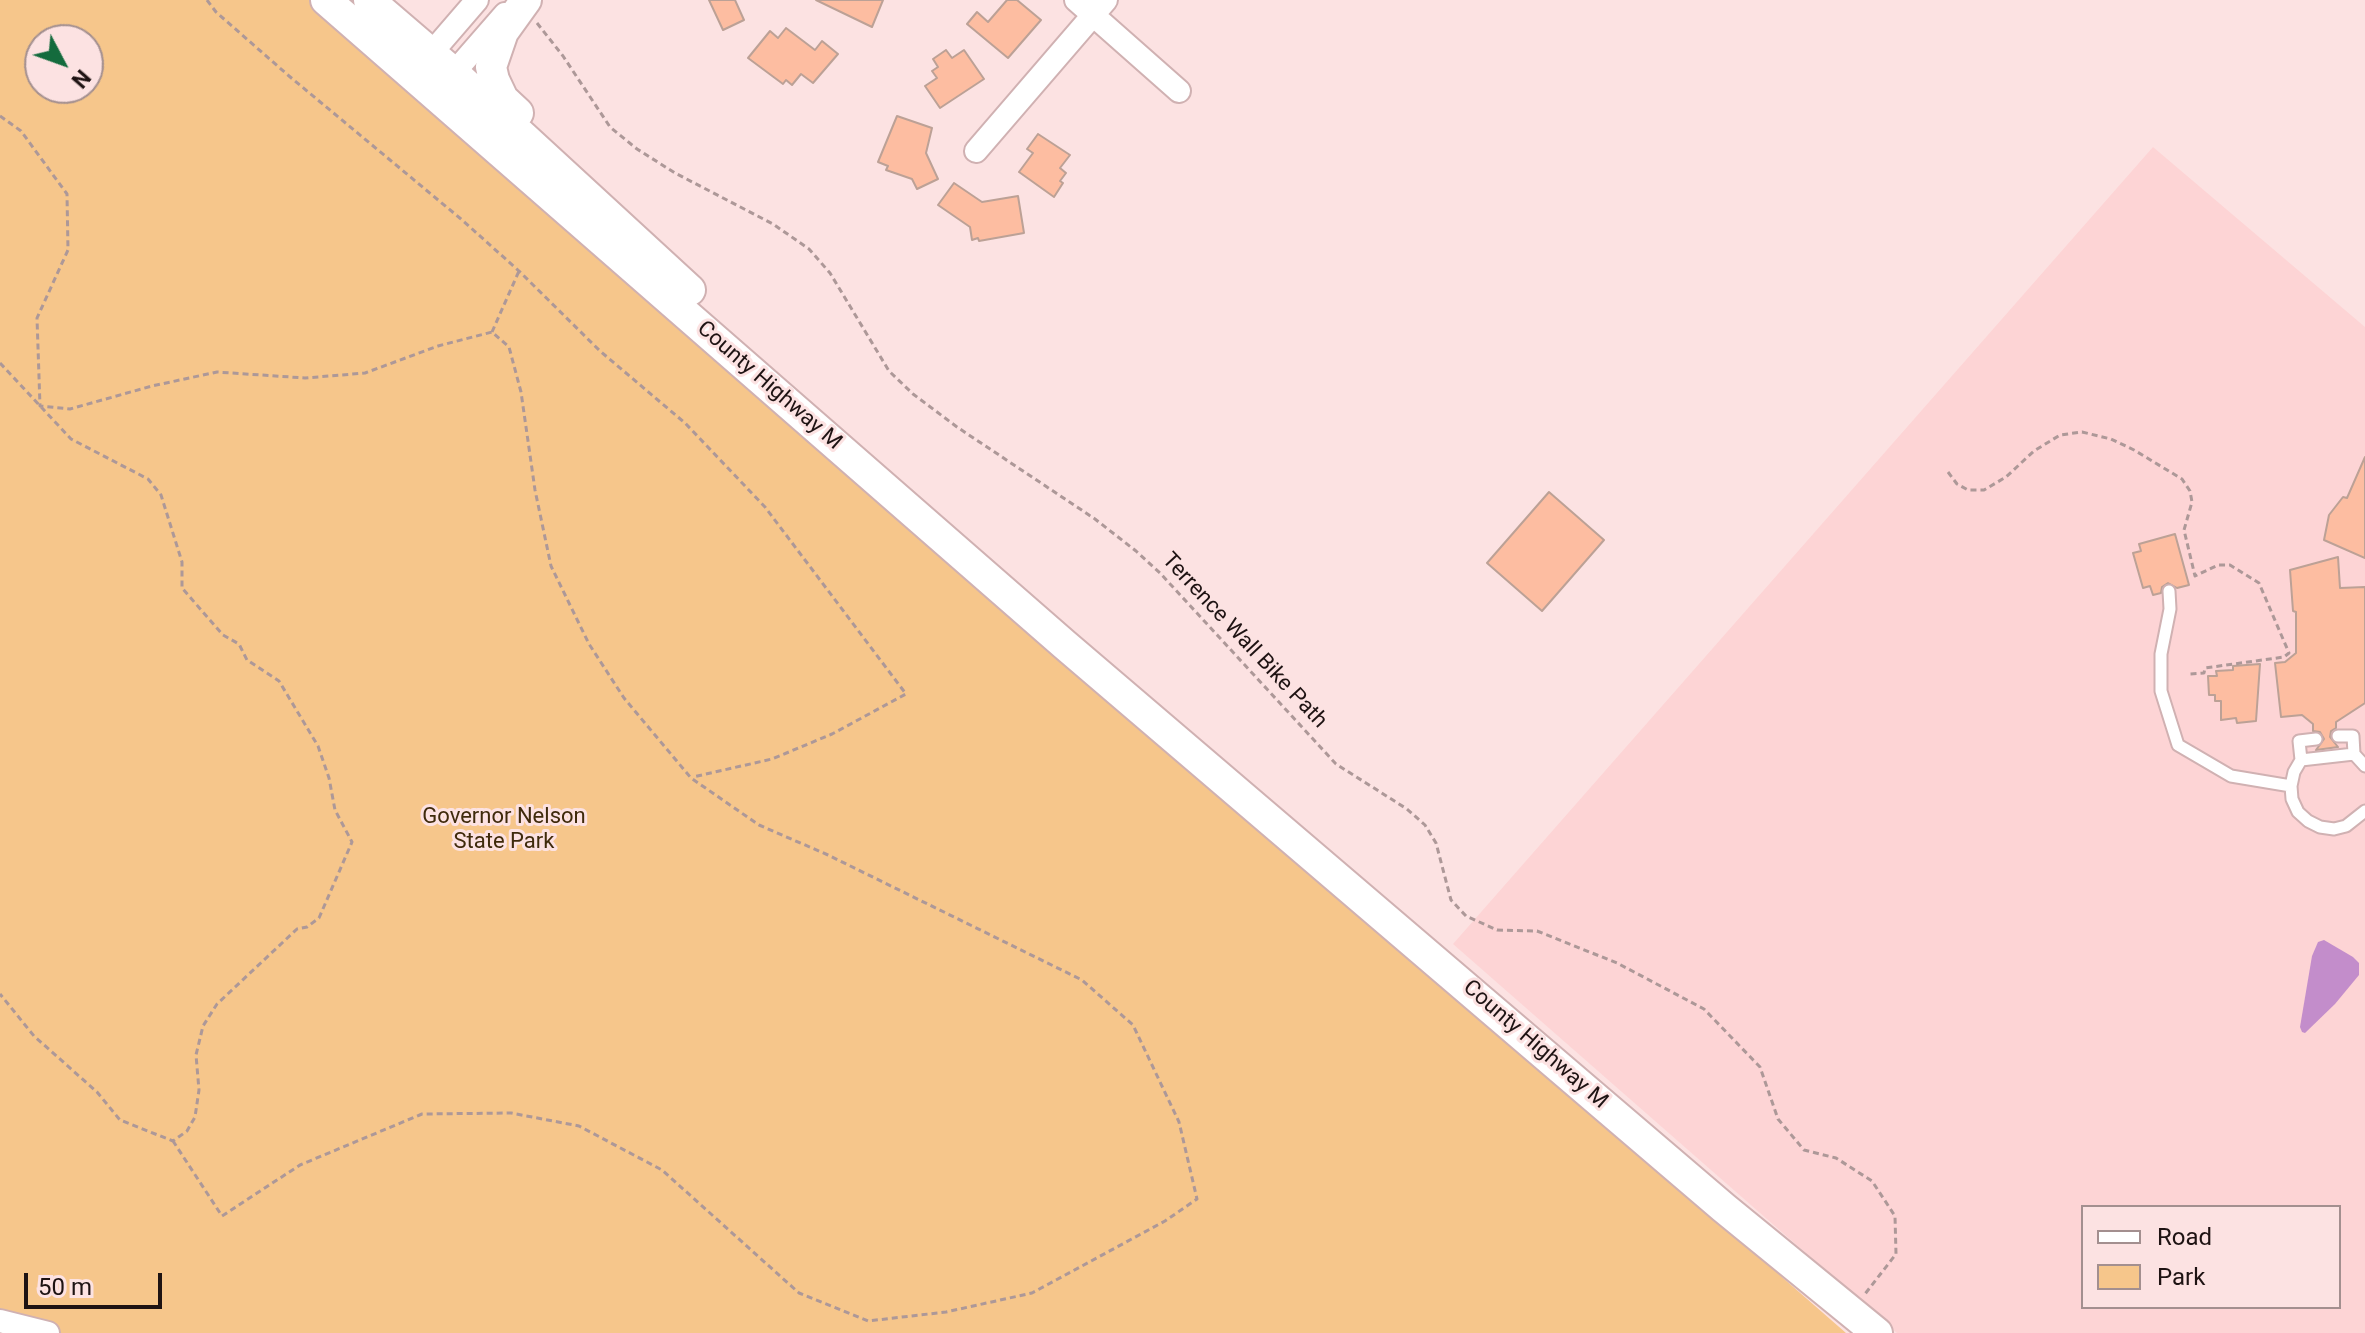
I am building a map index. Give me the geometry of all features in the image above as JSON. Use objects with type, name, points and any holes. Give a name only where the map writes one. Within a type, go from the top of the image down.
[{"type":"main road","name":"County Highway M","points":[[326,0],[422,64]]},
{"type":"main road","name":"County Highway M","points":[[369,0],[422,64],[942,539],[1724,1208],[1867,1320]]},
{"type":"main road","points":[[521,3],[503,32],[491,67],[503,99],[590,177],[695,295]]},
{"type":"main road","name":"County Highway M","points":[[444,84],[695,295],[1122,681],[1214,769]]},
{"type":"street","points":[[422,64],[477,0]]},
{"type":"street","points":[[444,84],[521,3]]},
{"type":"street","points":[[976,151],[1091,5],[1179,91]]},
{"type":"street","points":[[0,1321],[48,1333]]},
{"type":"lane","points":[[2169,591],[2170,609],[2161,654],[2161,691],[2178,745],[2231,776],[2291,786]]},
{"type":"lane","points":[[2338,736],[2353,736],[2354,754],[2365,766]]},
{"type":"lane","points":[[2316,739],[2299,741],[2301,760],[2291,786],[2292,799],[2298,812],[2320,827],[2334,829],[2346,826],[2365,811]]},
{"type":"lane","points":[[2301,760],[2354,754]]},
{"type":"path","points":[[207,0],[226,21],[519,271],[600,351],[685,423],[765,507],[906,694],[832,734],[772,759],[691,778]]},
{"type":"path","name":"Terrence Wall Bike Path","points":[[521,3],[543,29],[610,127],[675,173],[773,224],[809,249],[830,273],[889,371],[913,394],[1095,519],[1136,551],[1160,573],[1336,764],[1407,809],[1425,825],[1436,843],[1451,900],[1466,916],[1497,930],[1537,931],[1617,963],[1704,1009],[1760,1067],[1778,1119],[1804,1150],[1836,1158],[1872,1181],[1895,1216],[1896,1254],[1875,1283],[1867,1320]]},
{"type":"path","points":[[0,116],[21,131],[67,194],[68,250],[37,318],[40,406]]},
{"type":"path","points":[[492,332],[519,271]]},
{"type":"path","points":[[40,406],[70,409],[217,372],[305,378],[365,373],[438,346],[492,332]]},
{"type":"path","points":[[0,994],[34,1036],[97,1092],[120,1120],[173,1141],[222,1216],[300,1165],[422,1114],[511,1113],[579,1126],[662,1170],[799,1293],[868,1321],[946,1312],[1032,1293],[1165,1221],[1197,1199],[1179,1122],[1133,1025],[1082,980],[828,855],[759,825],[691,778],[624,698],[589,644],[551,566],[535,490],[521,392],[509,347],[492,332]]},
{"type":"path","points":[[0,363],[71,439],[148,479],[161,495],[182,562],[182,588],[223,635],[239,644],[247,660],[279,681],[318,746],[329,778],[335,810],[352,842],[319,918],[307,927],[297,929],[217,1004],[203,1026],[196,1055],[199,1090],[195,1117],[187,1131],[173,1141]]},
{"type":"path","points":[[1948,472],[1957,484],[1968,490],[1984,490],[2060,435],[2082,432],[2111,439],[2182,479],[2190,491],[2192,502],[2184,530],[2195,576],[2218,565],[2230,565],[2259,583],[2289,653],[2284,657],[2205,668],[2204,673],[2189,674]]},
{"type":"shaded area","points":[[2153,147],[2365,327],[2365,1333],[1897,1333],[1453,944]]},
{"type":"shaded area","points":[[2324,940],[2359,963],[2359,975],[2305,1033],[2300,1027],[2312,956],[2318,942]]},
{"type":"green space","name":"Governor Nelson State Park","points":[[0,0],[318,0],[1765,1259],[1846,1333],[0,1333]]},
{"type":"building","points":[[709,0],[735,0],[744,20],[723,30]]},
{"type":"building","points":[[816,0],[883,0],[872,27]]},
{"type":"building","points":[[1007,0],[1017,0],[1041,20],[1008,58],[967,24],[977,12],[988,22]]},
{"type":"building","points":[[786,28],[815,50],[822,41],[838,54],[813,83],[801,74],[792,85],[786,80],[783,84],[748,58],[770,31],[778,38]]},
{"type":"building","points":[[946,50],[952,58],[964,50],[984,79],[940,108],[925,86],[937,78],[932,71],[938,67],[933,59]]},
{"type":"building","points":[[897,116],[932,128],[926,153],[938,179],[917,189],[912,179],[886,170],[888,166],[878,162]]},
{"type":"building","points":[[1038,134],[1070,155],[1060,168],[1066,173],[1054,197],[1019,172],[1033,153],[1027,149]]},
{"type":"building","points":[[954,183],[982,202],[1018,196],[1024,233],[972,240],[970,227],[938,205]]},
{"type":"building","points":[[2365,457],[2365,558],[2324,540],[2329,515],[2343,497],[2347,498]]},
{"type":"building","points":[[1549,492],[1604,540],[1542,611],[1487,563]]},
{"type":"building","points":[[2175,534],[2189,585],[2177,588],[2168,583],[2162,587],[2161,593],[2153,595],[2150,586],[2143,588],[2133,553],[2141,551],[2139,544]]},
{"type":"building","points":[[2338,557],[2340,588],[2365,587],[2365,703],[2336,722],[2330,737],[2338,747],[2316,750],[2324,739],[2320,732],[2313,731],[2313,724],[2302,715],[2281,717],[2275,663],[2285,662],[2296,653],[2296,612],[2293,611],[2290,570]]},
{"type":"building","points":[[2260,664],[2256,721],[2237,723],[2236,718],[2221,720],[2221,701],[2215,701],[2215,695],[2209,695],[2208,676],[2217,676],[2216,671],[2233,670],[2233,666]]}]
